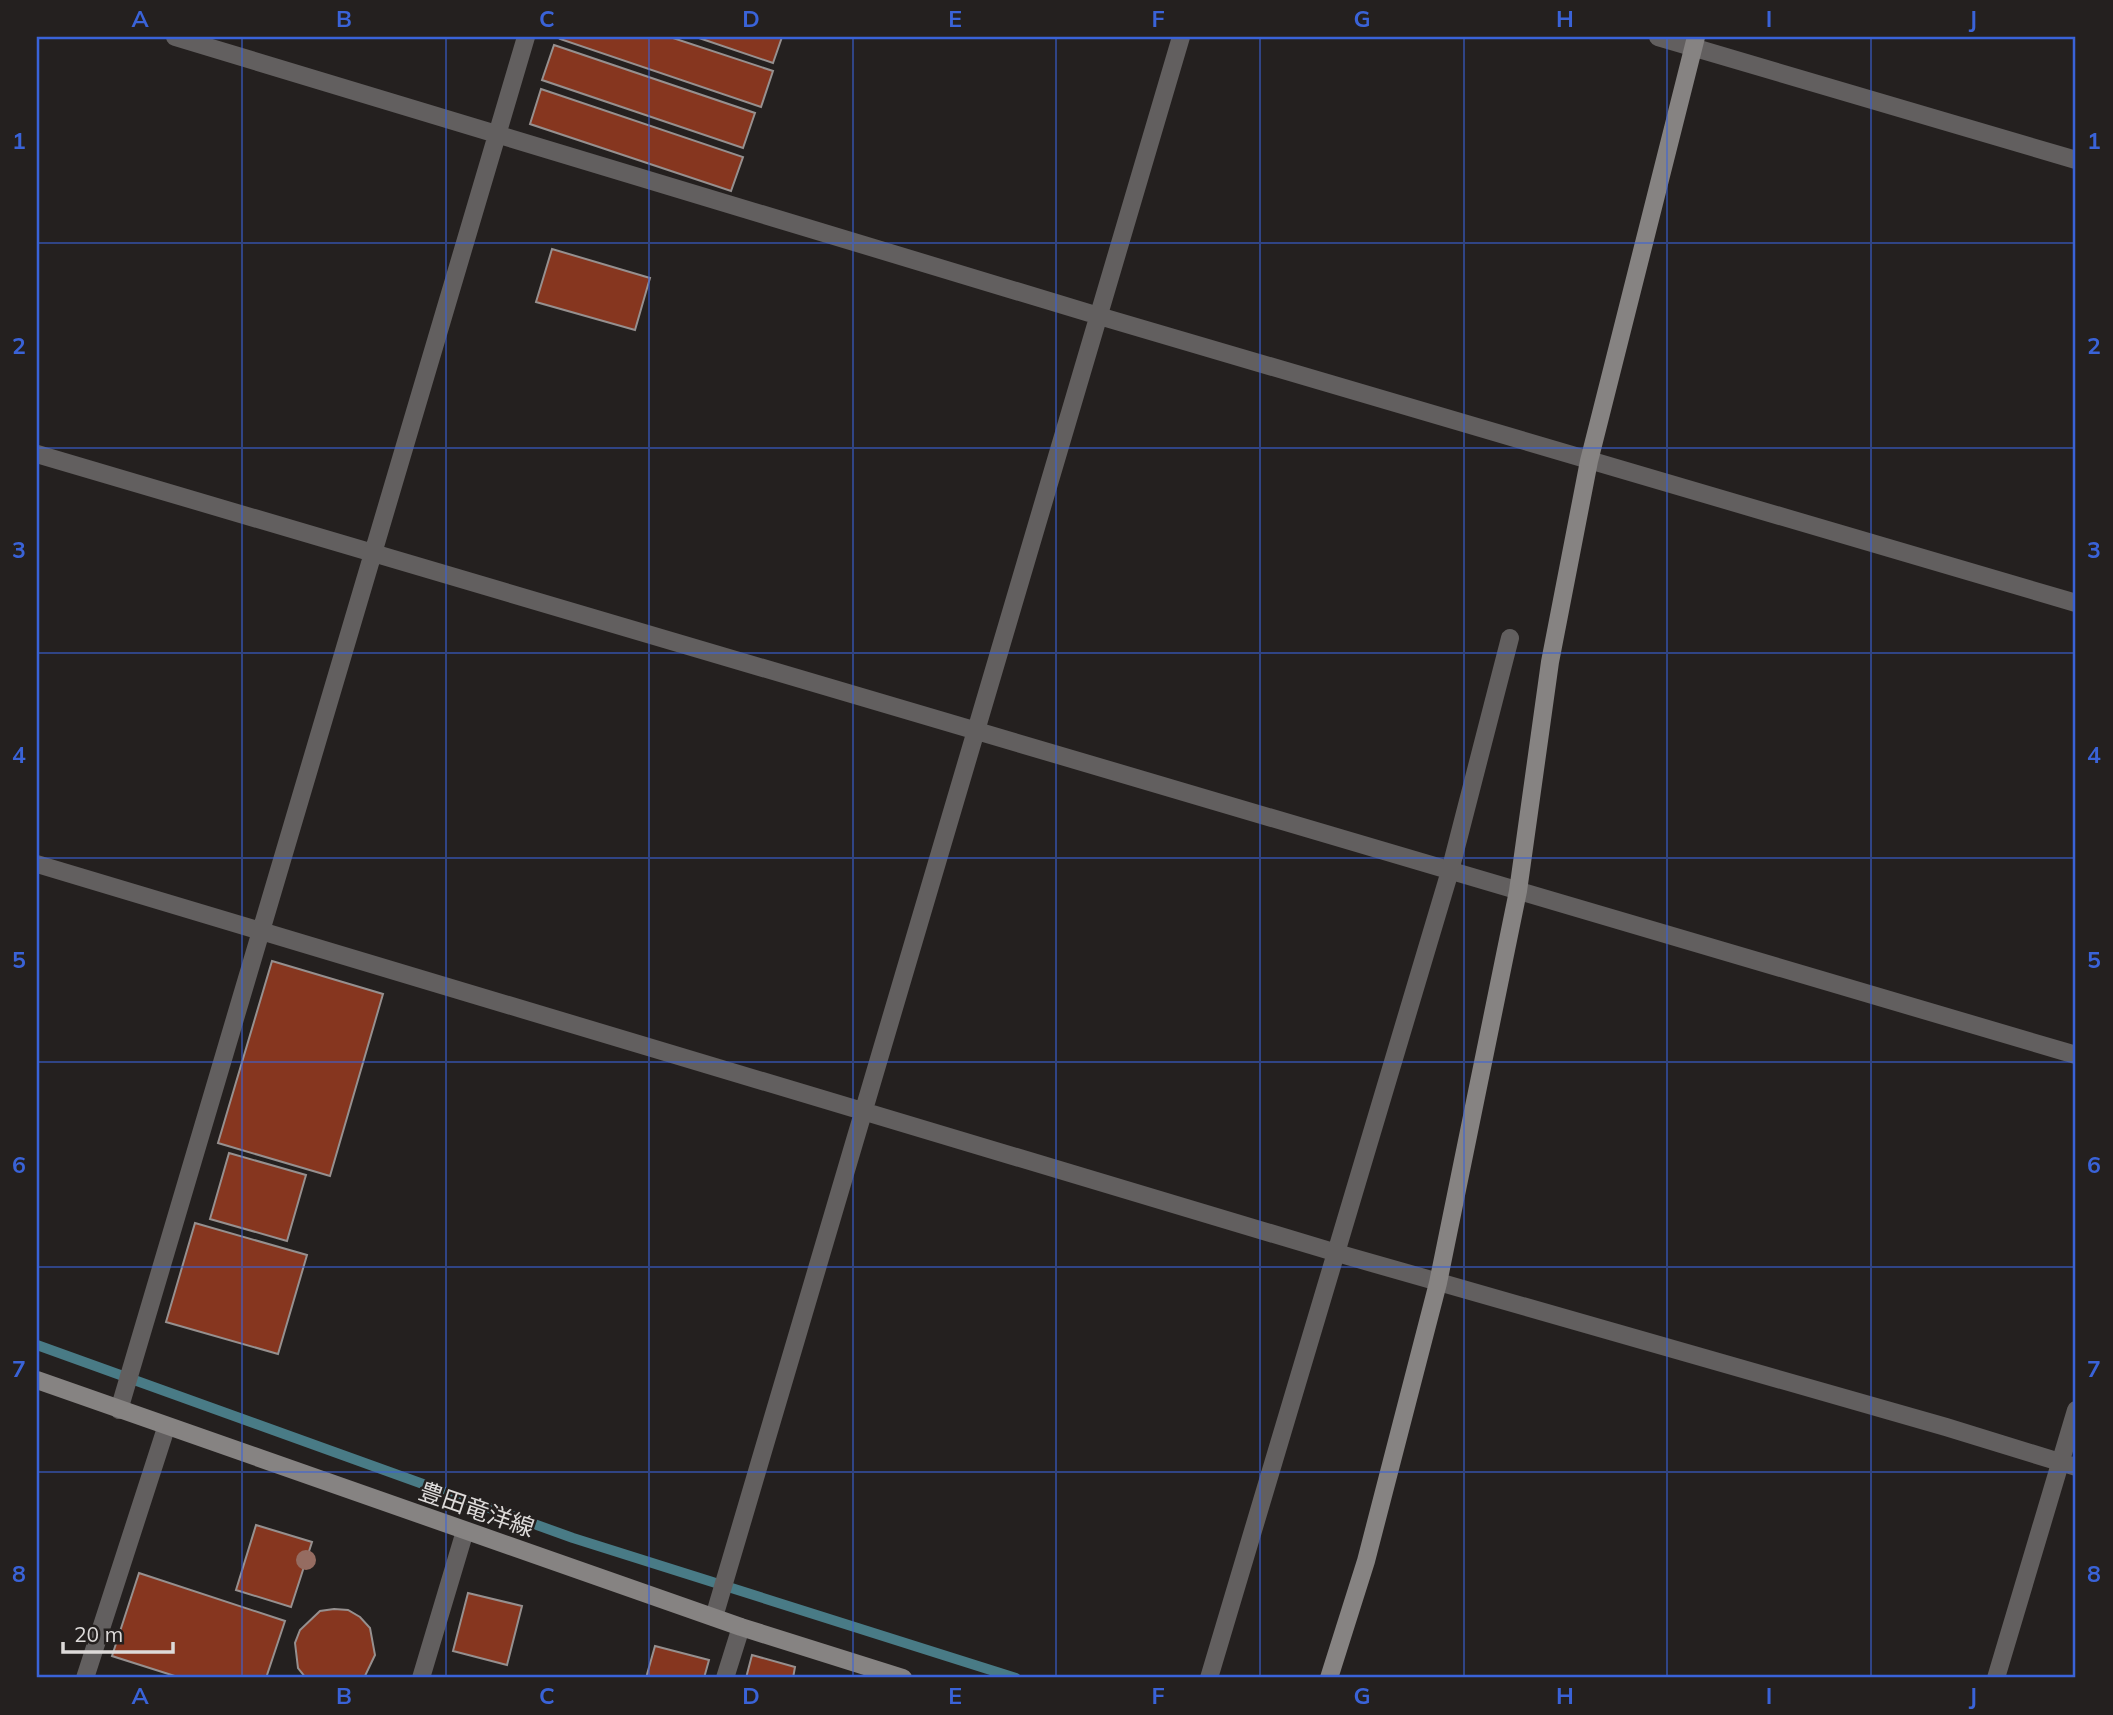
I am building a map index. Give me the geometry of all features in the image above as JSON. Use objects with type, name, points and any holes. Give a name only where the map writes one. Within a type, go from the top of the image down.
[{"type":"street","points":[[174,37],[1099,316],[2076,603]]},
{"type":"street","points":[[119,1410],[526,37]]},
{"type":"street","points":[[714,1617],[1181,37]]},
{"type":"street","points":[[1658,37],[1695,42],[2076,160]]},
{"type":"street","points":[[1329,1678],[1366,1561],[1438,1283],[1518,891],[1550,662],[1588,461],[1695,42]]},
{"type":"street","points":[[37,454],[375,551],[2076,1055]]},
{"type":"street","points":[[1209,1678],[1450,871],[1510,638]]},
{"type":"street","points":[[37,864],[1438,1283],[1946,1427],[2068,1465]]},
{"type":"street","name":"豊田竜洋線","points":[[37,1380],[166,1428],[741,1627],[903,1678]]},
{"type":"street","points":[[1996,1678],[2068,1465],[2076,1410]]},
{"type":"street","points":[[85,1678],[166,1428]]},
{"type":"street","points":[[421,1678],[465,1531]]},
{"type":"street","points":[[726,1678],[741,1627]]},
{"type":"building","points":[[670,37],[773,71],[761,107],[560,39]]},
{"type":"building","points":[[696,37],[782,37],[773,63]]},
{"type":"building","points":[[554,45],[755,113],[743,148],[542,80]]},
{"type":"building","points":[[541,89],[743,157],[731,191],[530,124]]},
{"type":"building","points":[[552,249],[650,278],[635,330],[536,302]]},
{"type":"building","points":[[272,961],[383,994],[330,1176],[218,1143]]},
{"type":"building","points":[[229,1153],[306,1175],[287,1241],[210,1219]]},
{"type":"building","points":[[195,1223],[307,1255],[278,1354],[166,1322]]},
{"type":"building","points":[[256,1525],[312,1542],[291,1607],[236,1590]]},
{"type":"building","points":[[139,1573],[285,1621],[266,1678],[181,1678],[112,1656]]},
{"type":"building","points":[[468,1593],[522,1606],[507,1665],[453,1651]]},
{"type":"building","points":[[348,1610],[360,1617],[370,1628],[375,1655],[364,1678],[306,1678],[298,1668],[295,1643],[300,1630],[320,1611]]},
{"type":"building","points":[[655,1646],[709,1660],[704,1678],[646,1678]]},
{"type":"building","points":[[752,1655],[795,1667],[793,1678],[746,1678]]},
{"type":"waterway","points":[[37,1345],[573,1538],[1016,1678]]}]
